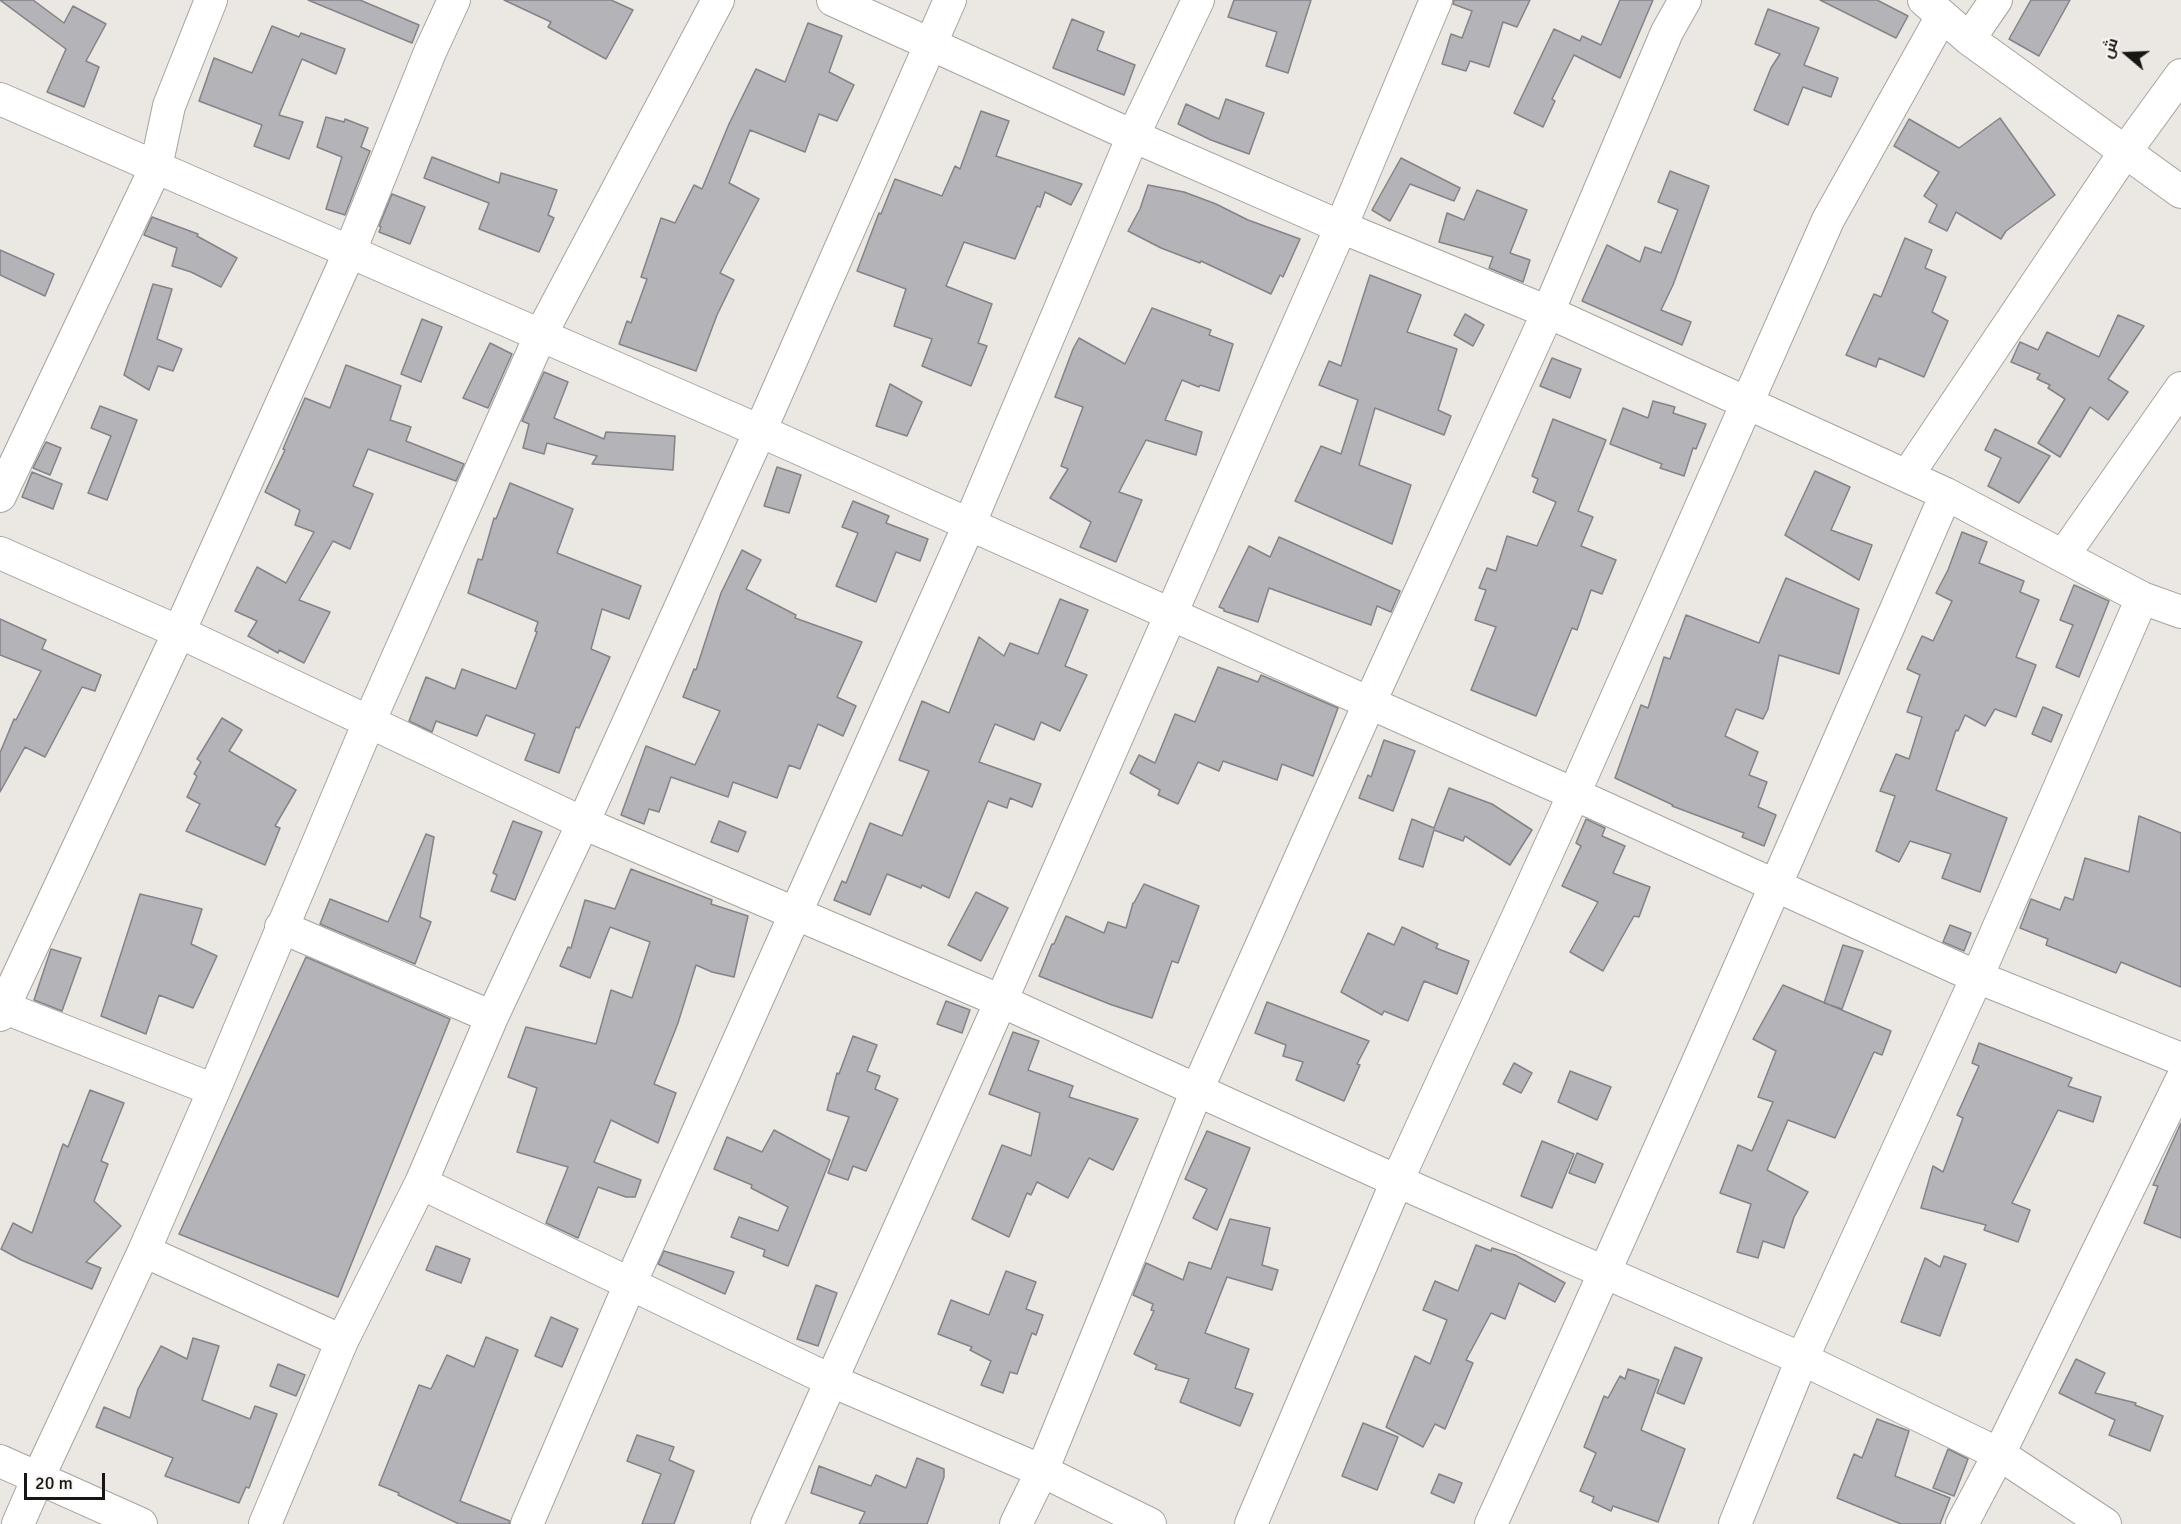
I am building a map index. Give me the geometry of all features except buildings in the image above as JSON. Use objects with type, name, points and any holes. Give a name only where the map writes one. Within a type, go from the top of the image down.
[{"type":"street","points":[[0,496],[156,167],[169,106],[211,0]]},
{"type":"street","points":[[214,1090],[1,1009],[179,632],[350,250],[454,0]]},
{"type":"street","points":[[18,1524],[144,1251],[369,722],[541,334],[718,0]]},
{"type":"street","points":[[833,0],[1341,227],[1548,312],[1946,494],[2142,598],[2181,612]]},
{"type":"street","points":[[265,1524],[342,1341],[421,1183],[492,1017],[583,823],[760,431],[950,0]]},
{"type":"street","points":[[527,1524],[630,1284],[969,525],[1133,136],[1198,0]]},
{"type":"street","points":[[767,1524],[1001,1001],[1341,227],[1436,0]]},
{"type":"street","points":[[1016,1524],[1042,1471],[1197,1090],[1369,704],[1548,312],[1667,32],[1685,0]]},
{"type":"street","points":[[1969,39],[1996,0]]},
{"type":"street","points":[[1251,1524],[1397,1181],[1574,794],[1828,220],[1933,8],[1969,39],[2181,192]]},
{"type":"street","points":[[1907,476],[2125,152],[2181,75]]},
{"type":"street","points":[[0,99],[760,431],[1574,794],[1977,977],[2181,1059]]},
{"type":"street","points":[[2063,556],[2181,388]]},
{"type":"street","points":[[1491,1524],[1606,1272],[1946,494]]},
{"type":"street","points":[[0,553],[179,632],[583,823],[1001,1001],[1397,1181],[1802,1359],[1999,1454],[2105,1524]]},
{"type":"street","points":[[1735,1524],[1802,1359],[1977,977],[2142,598]]},
{"type":"street","points":[[281,927],[492,1017]]},
{"type":"street","points":[[1962,1524],[1999,1454],[2181,1081]]},
{"type":"street","points":[[421,1183],[832,1381],[1042,1471],[1150,1524]]},
{"type":"street","points":[[144,1251],[342,1341]]},
{"type":"street","points":[[0,1461],[141,1524]]}]
